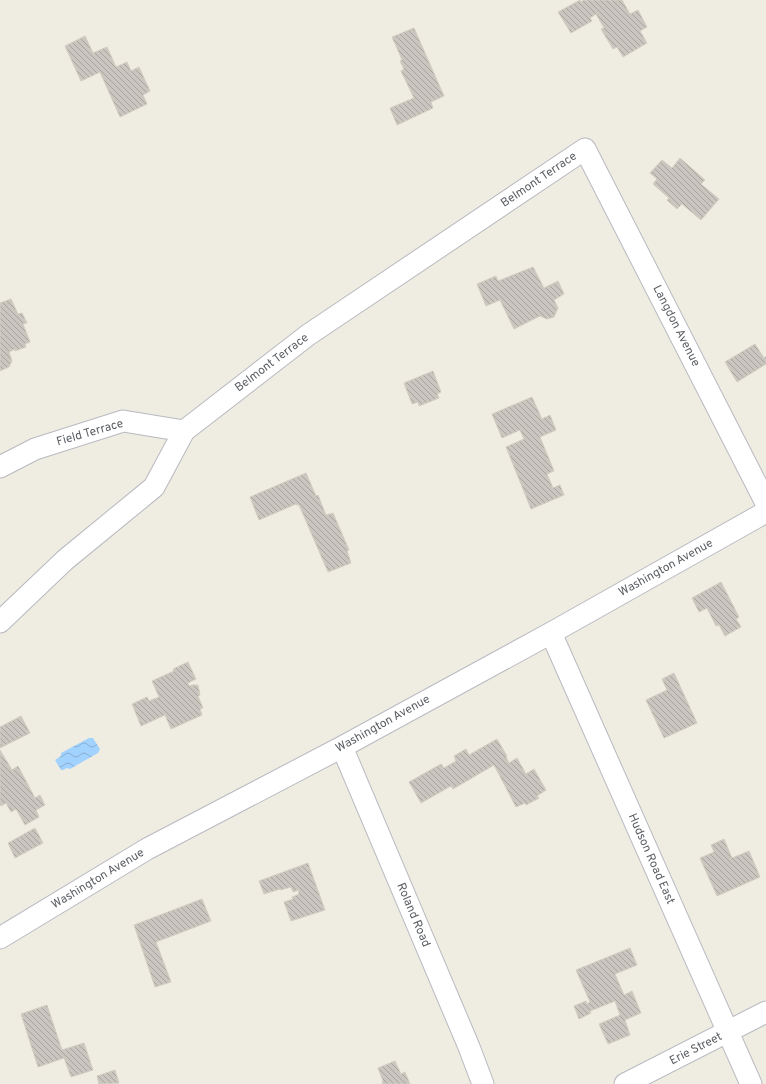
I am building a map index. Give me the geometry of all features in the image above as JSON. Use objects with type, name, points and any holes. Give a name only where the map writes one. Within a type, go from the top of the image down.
[{"type":"street","name":"Belmont Terrace","points":[[0,622],[65,560],[154,487],[184,431],[308,335],[585,148]]},
{"type":"street","name":"Langdon Avenue","points":[[585,148],[766,503]]},
{"type":"street","name":"Field Terrace","points":[[0,467],[35,450],[123,421],[184,431]]},
{"type":"street","name":"Washington Avenue","points":[[0,938],[147,849],[342,747],[551,633],[766,512]]},
{"type":"street","name":"Hudson Road East","points":[[551,633],[751,1084]]},
{"type":"street","name":"Roland Road","points":[[342,747],[469,1047],[483,1084]]},
{"type":"street","name":"Erie Street","points":[[625,1084],[766,1012]]},
{"type":"water","points":[[89,738],[93,738],[100,749],[98,753],[70,769],[67,768],[61,770],[55,760],[61,756],[61,753]]},
{"type":"building","points":[[580,0],[581,2],[584,0],[622,0],[630,14],[638,10],[647,27],[640,31],[647,43],[623,57],[617,47],[613,49],[601,29],[604,28],[596,14],[590,18],[592,21],[571,33],[558,12]]},
{"type":"building","points":[[414,28],[444,96],[431,102],[433,108],[397,125],[390,108],[414,98],[401,71],[404,69],[400,61],[402,60],[392,37]]},
{"type":"building","points":[[85,36],[93,53],[107,47],[116,67],[127,62],[131,71],[139,67],[150,91],[143,95],[147,104],[120,117],[100,72],[81,81],[65,46]]},
{"type":"building","points":[[680,158],[705,180],[701,184],[719,199],[701,220],[682,204],[677,209],[667,200],[669,198],[653,184],[657,179],[650,173],[662,160],[672,168]]},
{"type":"building","points":[[533,267],[544,288],[558,281],[564,294],[554,300],[558,308],[554,317],[547,319],[540,316],[514,329],[500,300],[486,306],[477,284],[496,276],[498,281]]},
{"type":"building","points":[[11,299],[18,314],[22,313],[27,323],[23,324],[30,342],[25,344],[26,347],[9,352],[12,361],[9,367],[0,371],[0,303]]},
{"type":"building","points":[[755,344],[764,358],[766,356],[766,364],[737,382],[725,362]]},
{"type":"building","points":[[433,371],[441,392],[437,394],[439,398],[419,406],[418,402],[412,404],[404,383]]},
{"type":"building","points":[[532,397],[542,419],[550,415],[556,430],[540,437],[554,471],[547,474],[553,488],[560,485],[564,495],[531,509],[506,447],[524,439],[520,430],[502,438],[492,414]]},
{"type":"building","points":[[306,473],[316,496],[318,495],[326,515],[333,513],[349,550],[347,551],[351,563],[328,572],[299,505],[296,504],[259,520],[250,497]]},
{"type":"building","points":[[721,582],[739,617],[736,619],[741,627],[725,636],[719,625],[716,626],[707,608],[699,612],[692,598]]},
{"type":"building","points":[[188,662],[196,679],[188,683],[189,686],[198,685],[200,695],[198,696],[203,708],[200,709],[202,715],[171,729],[165,715],[141,726],[132,704],[147,697],[149,701],[159,697],[152,681],[174,671],[173,669]]},
{"type":"building","points":[[674,673],[697,723],[664,738],[646,700],[667,690],[662,679]]},
{"type":"building","points":[[21,716],[30,733],[0,748],[0,727]]},
{"type":"building","points":[[497,739],[507,756],[506,757],[509,763],[517,758],[526,774],[534,769],[546,790],[537,796],[539,798],[526,805],[525,803],[516,807],[494,765],[453,789],[451,786],[421,803],[409,782],[441,764],[444,768],[456,761],[454,756],[466,749],[469,755]]},
{"type":"building","points":[[0,750],[12,770],[18,766],[35,798],[40,795],[45,805],[36,810],[39,817],[25,825],[16,809],[11,812],[6,803],[1,806],[0,804]]},
{"type":"building","points":[[35,828],[43,843],[15,858],[8,843]]},
{"type":"building","points":[[724,839],[732,858],[749,851],[760,877],[717,896],[700,858],[714,852],[711,845]]},
{"type":"building","points":[[308,863],[325,910],[291,921],[284,902],[293,899],[292,897],[299,894],[298,890],[293,892],[291,887],[264,894],[259,881]]},
{"type":"building","points":[[202,899],[211,921],[156,942],[171,982],[155,987],[134,925]]},
{"type":"building","points":[[630,948],[637,965],[615,974],[624,995],[632,991],[641,1013],[625,1020],[630,1035],[608,1044],[599,1024],[620,1015],[615,1001],[590,1011],[591,1013],[579,1019],[574,1006],[586,1001],[587,1004],[590,1002],[576,970]]},
{"type":"building","points":[[47,1005],[62,1050],[84,1043],[93,1070],[71,1077],[64,1058],[38,1067],[21,1014]]},
{"type":"building","points":[[395,1061],[401,1074],[405,1072],[410,1084],[383,1084],[378,1068]]},
{"type":"building","points":[[115,1070],[119,1083],[99,1084],[97,1076]]}]
